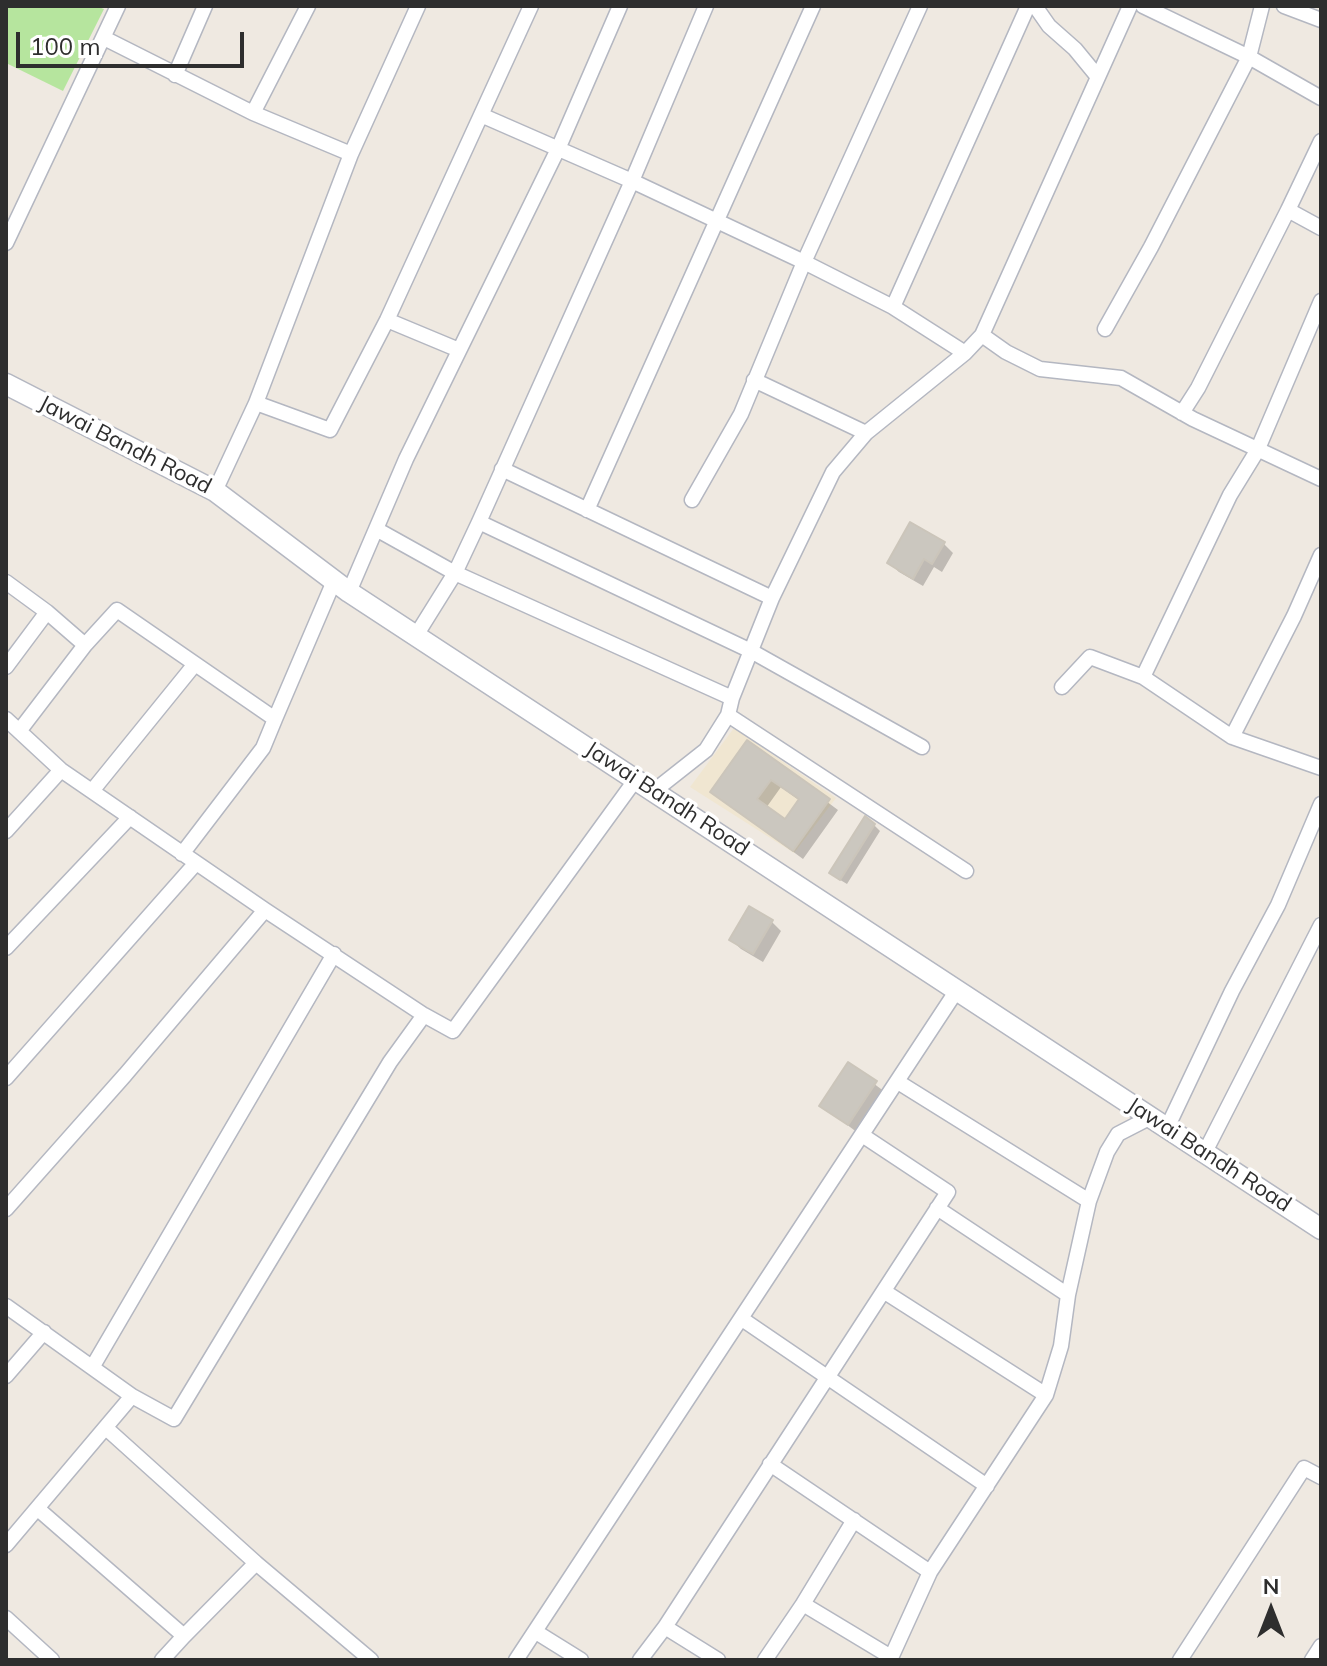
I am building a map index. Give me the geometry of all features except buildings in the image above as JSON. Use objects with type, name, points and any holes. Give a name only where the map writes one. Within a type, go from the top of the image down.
[{"type":"street","points":[[175,75],[205,6]]},
{"type":"street","points":[[253,113],[308,6]]},
{"type":"street","points":[[215,491],[256,403],[351,154],[418,6]]},
{"type":"street","points":[[256,403],[330,430],[387,320],[531,6]]},
{"type":"street","points":[[182,854],[263,748],[341,587],[376,529],[406,459],[558,149],[620,6]]},
{"type":"street","points":[[417,634],[455,573],[479,522],[632,181],[706,6]]},
{"type":"street","points":[[587,510],[813,6]]},
{"type":"street","points":[[692,500],[741,414],[804,262],[920,6]]},
{"type":"street","points":[[893,307],[1028,6]]},
{"type":"street","points":[[1035,6],[1049,26],[1075,49],[1098,77]]},
{"type":"street","points":[[654,791],[706,750],[728,715],[772,598],[833,472],[866,433],[965,353],[982,335],[1130,6]]},
{"type":"street","points":[[1143,6],[1249,57],[1321,98]]},
{"type":"street","points":[[1105,329],[1249,57],[1262,6]]},
{"type":"street","points":[[1284,6],[1321,20]]},
{"type":"street","points":[[6,243],[116,7]]},
{"type":"street","points":[[104,38],[253,113],[351,154]]},
{"type":"street","points":[[481,115],[632,181],[804,262],[893,307],[965,353]]},
{"type":"street","points":[[1182,413],[1198,388],[1321,141]]},
{"type":"street","points":[[1288,210],[1321,228]]},
{"type":"street","points":[[1143,677],[1230,495],[1257,451],[1319,311]]},
{"type":"street","points":[[387,320],[459,350]]},
{"type":"street","points":[[982,335],[1006,352],[1040,369],[1121,378],[1257,451],[1321,479]]},
{"type":"street","points":[[754,380],[866,433]]},
{"type":"street","name":"Jawai Bandh Road","points":[[6,384],[215,491],[341,587],[1321,1229]]},
{"type":"street","points":[[502,469],[772,598]]},
{"type":"street","points":[[479,522],[751,651],[922,747]]},
{"type":"street","points":[[376,529],[455,573],[732,698]]},
{"type":"street","points":[[1232,737],[1294,616],[1321,555]]},
{"type":"street","points":[[6,582],[85,645]]},
{"type":"street","points":[[20,730],[85,645],[117,610],[275,719]]},
{"type":"street","points":[[6,667],[47,612]]},
{"type":"street","points":[[1062,687],[1090,657],[1143,677],[1232,737],[1321,768]]},
{"type":"street","points":[[92,791],[195,664]]},
{"type":"street","points":[[728,715],[966,871]]},
{"type":"street","points":[[6,719],[61,770],[265,910],[453,1031],[636,779]]},
{"type":"street","points":[[6,831],[61,770]]},
{"type":"street","points":[[803,1604],[890,1658],[930,1572],[1046,1395],[1061,1346],[1068,1295],[1089,1201],[1107,1152],[1118,1134],[1159,1122],[1278,905],[1321,804]]},
{"type":"street","points":[[6,948],[130,817]]},
{"type":"street","points":[[6,1078],[196,863]]},
{"type":"street","points":[[6,1209],[265,910]]},
{"type":"street","points":[[1205,1152],[1321,925]]},
{"type":"street","points":[[93,1366],[334,954]]},
{"type":"street","points":[[516,1660],[957,990]]},
{"type":"street","points":[[6,1306],[132,1396],[174,1419],[390,1062],[424,1015]]},
{"type":"street","points":[[898,1082],[1089,1201]]},
{"type":"street","points":[[640,1660],[665,1627],[948,1192],[862,1135]]},
{"type":"street","points":[[937,1208],[1068,1295]]},
{"type":"street","points":[[885,1292],[1046,1395]]},
{"type":"street","points":[[742,1319],[987,1486]]},
{"type":"street","points":[[6,1376],[44,1332]]},
{"type":"street","points":[[6,1545],[132,1396]]},
{"type":"street","points":[[106,1428],[361,1656]]},
{"type":"street","points":[[770,1464],[930,1572]]},
{"type":"street","points":[[1180,1660],[1304,1468],[1321,1477]]},
{"type":"street","points":[[38,1509],[184,1636]]},
{"type":"street","points":[[765,1660],[854,1520]]},
{"type":"street","points":[[162,1660],[256,1563]]},
{"type":"street","points":[[6,1618],[52,1660]]},
{"type":"street","points":[[665,1627],[718,1660]]},
{"type":"street","points":[[536,1632],[580,1660]]},
{"type":"street","points":[[1312,1660],[1321,1646]]},
{"type":"shaded area","points":[[734,728],[836,798],[794,853],[690,787]]},
{"type":"green space","points":[[6,6],[96,6],[104,9],[63,91],[6,63]]}]
